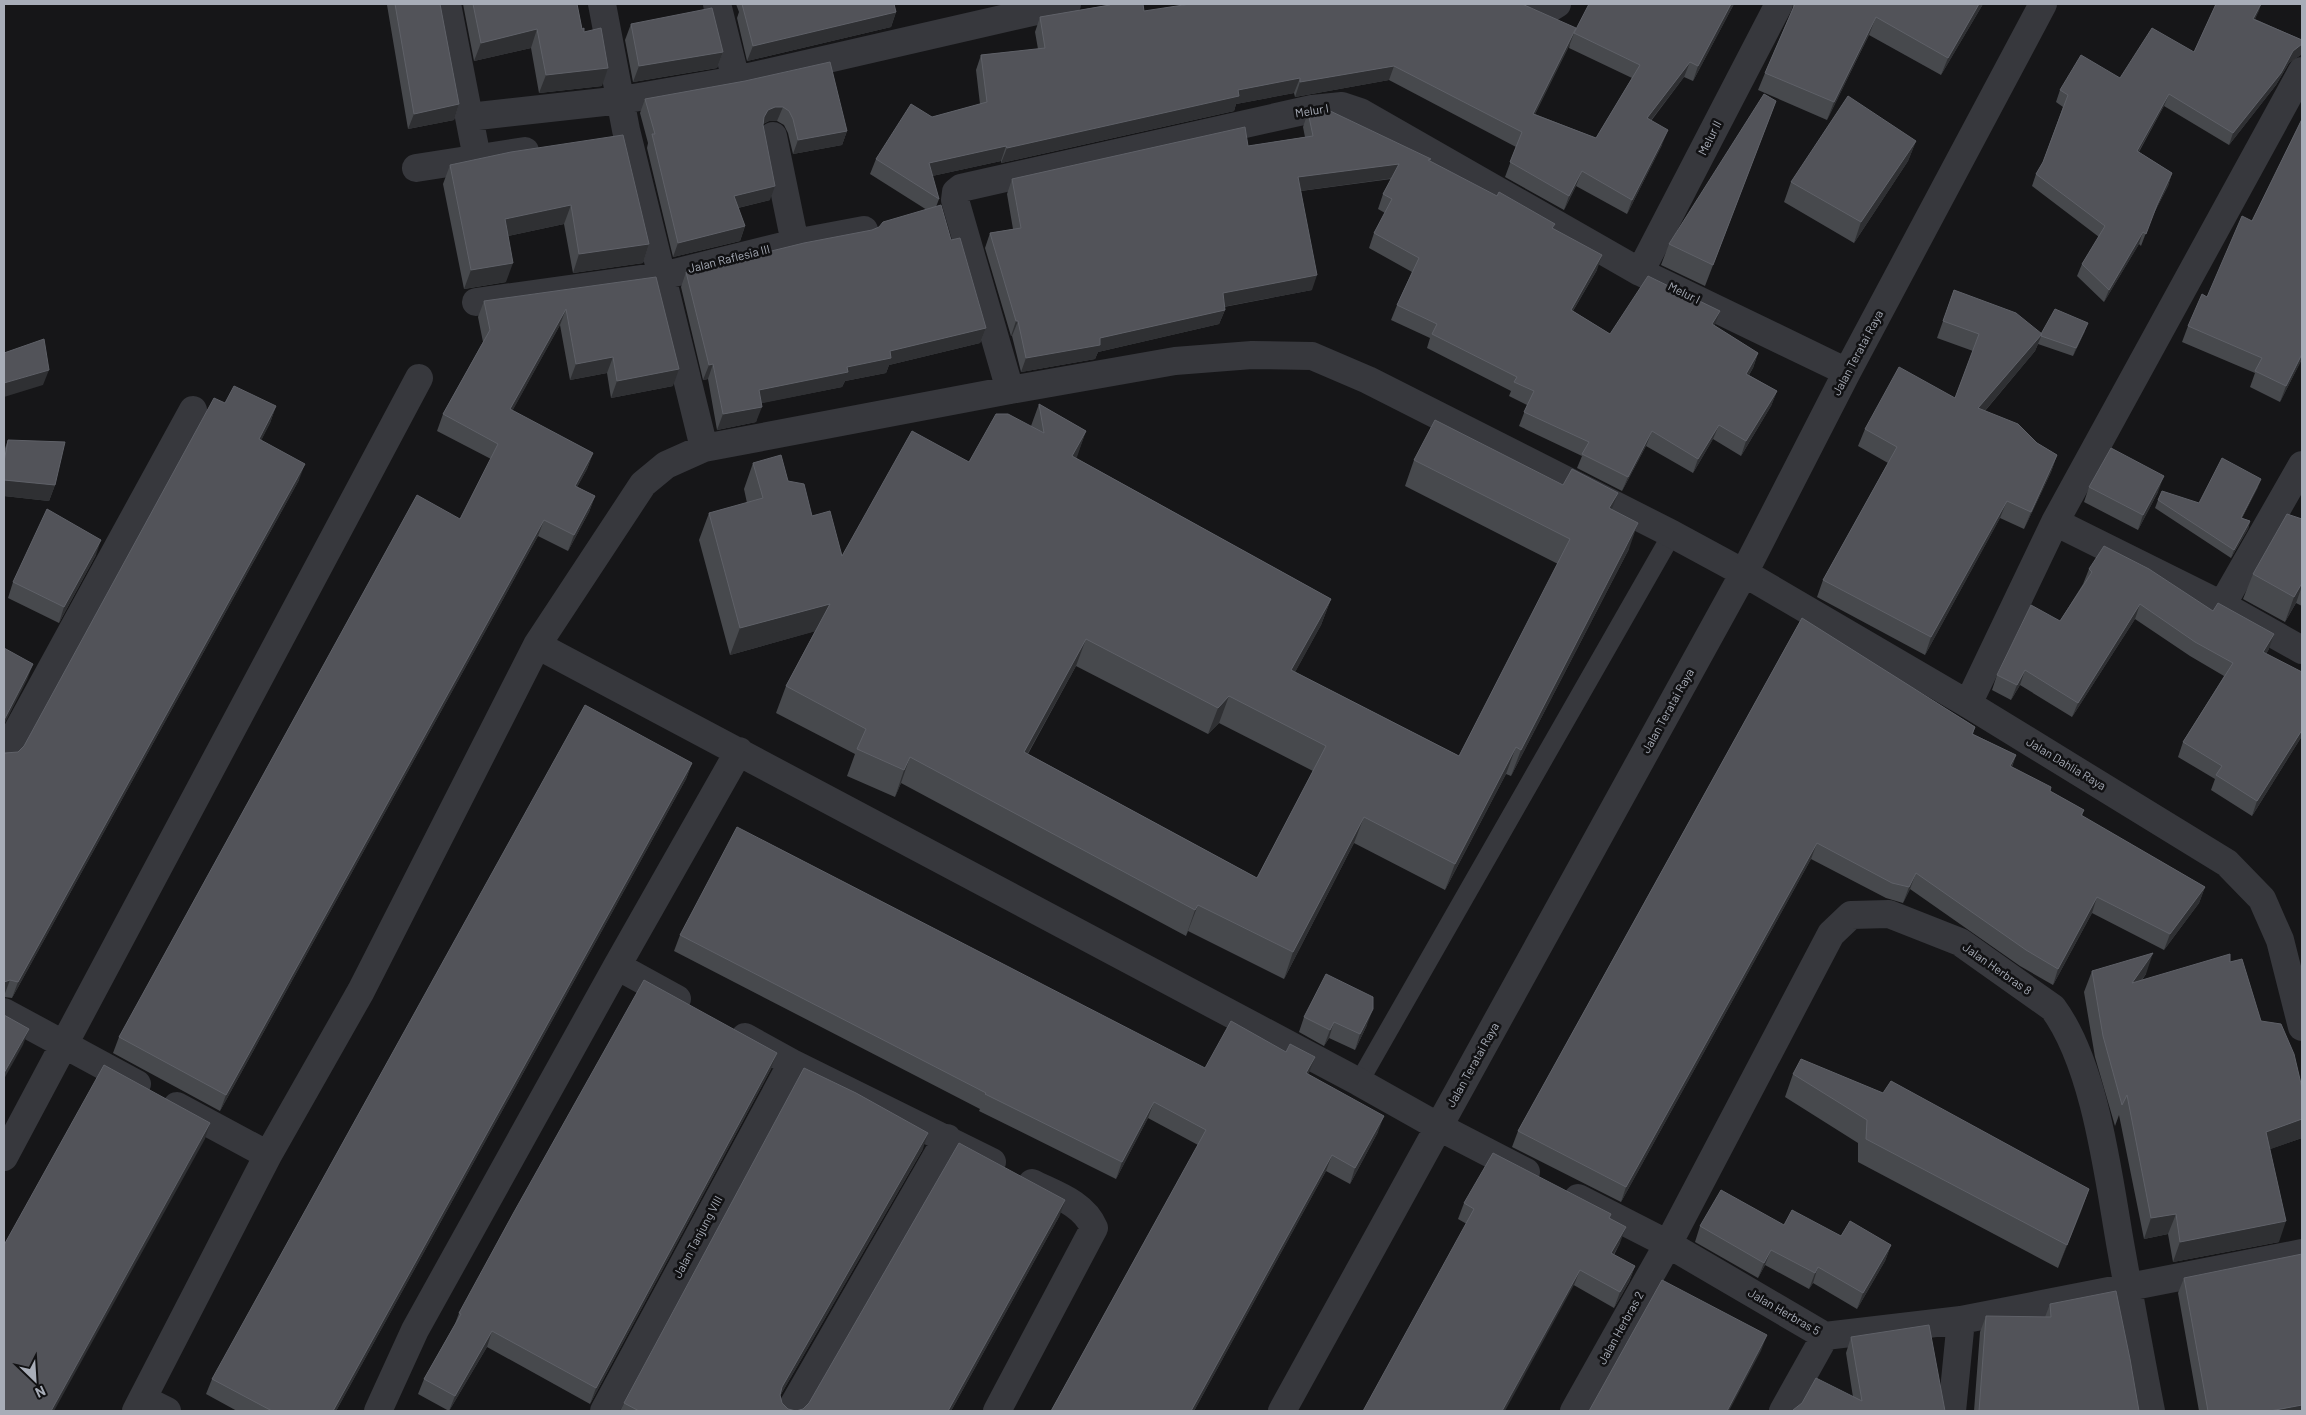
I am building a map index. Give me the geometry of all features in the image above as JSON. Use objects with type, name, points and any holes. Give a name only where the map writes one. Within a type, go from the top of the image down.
[{"type":"street","points":[[447,4],[477,158]]},
{"type":"street","points":[[602,4],[624,118],[704,448]]},
{"type":"street","points":[[716,4],[736,80]]},
{"type":"street","points":[[469,116],[624,118],[736,80],[1067,4]]},
{"type":"street","points":[[1536,4],[1549,9],[1556,4]]},
{"type":"street","name":"Melur II","points":[[1640,272],[1779,4]]},
{"type":"street","name":"Jalan Teratai Raya","points":[[1282,1411],[1744,573],[1847,372],[2043,4]]},
{"type":"street","points":[[1968,704],[2055,522],[2302,71]]},
{"type":"street","name":"Melur I","points":[[1010,390],[955,200],[956,192],[961,188],[1312,109],[1342,106],[1360,112],[1640,272],[1847,372]]},
{"type":"street","points":[[600,140],[624,118]]},
{"type":"street","points":[[773,136],[795,243]]},
{"type":"street","points":[[416,168],[552,147]]},
{"type":"street","name":"Jalan Raflesia III","points":[[476,302],[662,276],[795,243],[864,230]]},
{"type":"street","name":"Jalan Dahlia Raya","points":[[140,1405],[268,1155],[361,991],[537,644],[642,484],[666,465],[704,448],[1175,361],[1252,355],[1312,356],[1368,380],[1672,534],[1744,573],[1968,704],[2226,863],[2262,898],[2280,940],[2302,1027]]},
{"type":"street","points":[[4,1157],[65,1046],[419,378]]},
{"type":"street","points":[[4,756],[193,410]]},
{"type":"street","points":[[2222,605],[2302,468]]},
{"type":"street","points":[[2055,522],[2222,605],[2302,650]]},
{"type":"street","name":"Jalan Herbras 5","points":[[537,644],[1359,1082],[1439,1127],[1668,1244],[1825,1336],[1961,1320],[2128,1286],[2302,1254]]},
{"type":"street","points":[[378,1411],[415,1330],[739,751]]},
{"type":"street","name":"Jalan Herbras 8","points":[[1668,1244],[1831,934],[1851,915],[1889,914],[1960,942],[2053,1008],[2061,1019],[2090,1088],[2112,1192],[2128,1286]]},
{"type":"street","points":[[617,966],[700,1012]]},
{"type":"street","points":[[4,1012],[268,1155]]},
{"type":"street","points":[[725,1026],[792,1063],[947,1138],[1082,1209],[1090,1218],[1094,1228],[997,1411]]},
{"type":"street","name":"Jalan Tanjung VIII","points":[[604,1411],[792,1063]]},
{"type":"street","points":[[790,1411],[947,1138]]},
{"type":"street","name":"Jalan Herbras 2","points":[[1574,1411],[1668,1244]]},
{"type":"street","points":[[2128,1286],[2151,1411]]},
{"type":"street","points":[[1952,1411],[1961,1320]]},
{"type":"street","points":[[1783,1411],[1825,1336]]},
{"type":"street","points":[[140,1405],[167,1411]]},
{"type":"lane","points":[[1359,1082],[1672,534]]},
{"type":"building","points":[[395,4],[440,4],[459,104],[414,114]]},
{"type":"building","points":[[473,4],[577,4],[584,32],[601,28],[608,68],[546,75],[537,29],[481,43]]},
{"type":"building","points":[[742,4],[894,4],[896,12],[753,46]]},
{"type":"building","points":[[1110,4],[1143,4],[1144,11],[1190,4],[1522,4],[1576,28],[1533,114],[1596,138],[1640,65],[1574,33],[1589,4],[1731,4],[1698,66],[1690,62],[1647,118],[1668,130],[1632,200],[1582,171],[1569,196],[1510,162],[1522,132],[1394,66],[1300,82],[1300,78],[1238,90],[1239,96],[1007,148],[1006,146],[929,163],[939,199],[876,159],[911,104],[932,117],[987,102],[981,55],[1045,48],[1040,17]]},
{"type":"building","points":[[1795,4],[1979,4],[1948,58],[1876,17],[1834,102],[1765,73]]},
{"type":"building","points":[[2216,4],[2261,4],[2253,19],[2302,40],[2302,44],[2293,51],[2281,73],[2233,133],[2169,94],[2137,151],[2172,173],[2146,234],[2143,232],[2109,290],[2082,264],[2105,226],[2036,174],[2043,162],[2068,95],[2060,90],[2081,55],[2120,78],[2152,28],[2194,52]]},
{"type":"building","points":[[712,8],[723,52],[639,66],[631,24]]},
{"type":"building","points":[[830,62],[847,131],[798,140],[789,111],[783,107],[775,107],[768,110],[764,117],[763,125],[775,186],[734,196],[745,226],[678,243],[652,134],[655,134],[645,99],[745,81]]},
{"type":"building","points":[[1764,94],[1776,101],[1713,265],[1669,244]]},
{"type":"building","points":[[1848,96],[1916,141],[1861,222],[1791,182]]},
{"type":"building","points":[[1326,109],[1431,159],[1428,160],[1497,196],[1499,192],[1555,224],[1552,228],[1602,255],[1571,310],[1610,334],[1648,276],[1720,311],[1712,324],[1758,353],[1746,374],[1777,391],[1746,441],[1719,425],[1698,459],[1652,431],[1628,477],[1582,454],[1589,442],[1524,412],[1534,391],[1514,382],[1517,377],[1432,334],[1437,324],[1397,305],[1419,258],[1374,233],[1392,199],[1383,194],[1399,164],[1298,177],[1317,275],[1223,293],[1225,310],[1100,338],[1100,345],[1026,358],[1018,321],[1016,321],[990,233],[1021,228],[1012,179],[1245,127],[1248,146],[1313,136],[1308,112]]},
{"type":"building","points":[[2302,119],[2302,354],[2286,386],[2255,371],[2262,358],[2188,326],[2202,294],[2207,297],[2242,216],[2252,221]]},
{"type":"building","points":[[623,135],[649,244],[579,254],[571,205],[505,219],[513,263],[471,270],[450,165],[511,152]]},
{"type":"building","points":[[941,205],[951,240],[960,238],[986,328],[890,351],[891,358],[847,367],[848,372],[759,390],[762,407],[723,414],[713,364],[709,365],[686,272],[804,243],[872,230],[879,227],[883,222]]},
{"type":"building","points":[[656,277],[679,369],[617,381],[613,357],[576,364],[566,309],[510,409],[593,453],[575,486],[595,496],[574,535],[544,520],[226,1095],[119,1037],[417,495],[460,519],[498,444],[443,414],[490,330],[484,301]]},
{"type":"building","points":[[1954,290],[2016,313],[2042,334],[1978,408],[2018,424],[2037,443],[2057,455],[2031,512],[2007,501],[1931,637],[1823,580],[1897,447],[1865,429],[1899,367],[1955,398],[1979,334],[1943,321]]},
{"type":"building","points":[[2055,309],[2088,323],[2076,348],[2041,336]]},
{"type":"building","points":[[44,339],[49,370],[4,383],[4,353]]},
{"type":"building","points":[[234,386],[276,406],[259,439],[305,464],[18,982],[10,980],[4,982],[5,753],[18,752],[24,746],[214,398],[225,403]]},
{"type":"building","points":[[1039,404],[1086,431],[1072,456],[1331,599],[1291,670],[1459,756],[1570,539],[1414,460],[1435,420],[1563,485],[1572,469],[1618,493],[1609,508],[1638,523],[1521,750],[1516,747],[1455,864],[1364,817],[1293,952],[1198,905],[1195,910],[910,757],[904,770],[857,749],[866,729],[786,686],[830,604],[740,628],[709,513],[763,498],[753,463],[781,455],[788,481],[804,484],[812,516],[830,511],[842,556],[912,431],[969,462],[996,414],[1008,414],[1044,433]],"holes":[[[1086,639],[1218,708],[1229,696],[1326,746],[1257,878],[1024,752]]]},
{"type":"building","points":[[8,440],[65,442],[55,485],[4,480],[4,462]]},
{"type":"building","points":[[2111,448],[2164,476],[2143,515],[2089,487]]},
{"type":"building","points":[[2222,458],[2261,479],[2241,518],[2250,521],[2234,550],[2158,500],[2162,491],[2199,503]]},
{"type":"building","points":[[47,509],[101,540],[64,607],[13,582]]},
{"type":"building","points":[[2287,514],[2302,519],[2302,583],[2294,597],[2253,574]]},
{"type":"building","points":[[2104,546],[2149,569],[2213,611],[2218,603],[2274,634],[2263,652],[2302,672],[2302,730],[2257,801],[2216,775],[2222,766],[2183,742],[2233,663],[2195,642],[2140,604],[2078,703],[2025,670],[2017,685],[1997,675],[2031,605],[2060,621],[2092,572],[2089,569]]},
{"type":"building","points":[[1802,618],[1975,727],[1972,734],[2016,755],[2010,766],[2051,787],[2050,791],[2084,810],[2081,815],[2205,887],[2170,934],[2097,897],[2058,969],[2026,950],[1916,873],[1909,887],[1892,883],[1817,843],[1626,1187],[1518,1131]]},
{"type":"building","points":[[4,648],[33,664],[4,720]]},
{"type":"building","points":[[585,705],[692,763],[333,1411],[272,1411],[212,1379]]},
{"type":"building","points":[[737,827],[1205,1068],[1231,1021],[1286,1052],[1290,1044],[1315,1057],[1306,1073],[1384,1116],[1355,1168],[1332,1155],[1191,1411],[1051,1411],[1206,1130],[1154,1102],[1122,1162],[985,1094],[680,935]]},
{"type":"building","points":[[2153,953],[2132,983],[2230,954],[2230,962],[2242,959],[2261,1021],[2281,1024],[2294,1054],[2302,1088],[2302,1119],[2266,1132],[2286,1221],[2180,1242],[2176,1214],[2151,1218],[2127,1095],[2122,1105],[2103,1036],[2092,971]]},
{"type":"building","points":[[1326,974],[1373,997],[1373,1009],[1360,1034],[1334,1022],[1330,1030],[1304,1017]]},
{"type":"building","points":[[644,980],[777,1053],[596,1388],[492,1331],[455,1396],[424,1379],[461,1314],[459,1313],[514,1212]]},
{"type":"building","points":[[4,1015],[29,1029],[4,1073]]},
{"type":"building","points":[[1801,1059],[1883,1093],[1891,1081],[2089,1189],[2067,1245],[1866,1139],[1867,1120],[1793,1074]]},
{"type":"building","points":[[104,1065],[210,1123],[51,1411],[4,1411],[4,1245]]},
{"type":"building","points":[[804,1068],[856,1093],[928,1133],[782,1387],[780,1395],[782,1403],[788,1409],[796,1411],[639,1411],[624,1403]]},
{"type":"building","points":[[959,1143],[1065,1200],[948,1411],[796,1411],[803,1409],[809,1403]]},
{"type":"building","points":[[1493,1153],[1611,1214],[1609,1218],[1626,1227],[1611,1253],[1635,1266],[1620,1292],[1580,1270],[1502,1411],[1363,1411],[1474,1209],[1464,1203]]},
{"type":"building","points":[[1721,1190],[1784,1225],[1792,1210],[1841,1236],[1850,1221],[1891,1245],[1863,1293],[1818,1267],[1815,1273],[1771,1250],[1764,1263],[1700,1226]]},
{"type":"building","points":[[2302,1254],[2302,1405],[2270,1411],[2208,1411],[2184,1278]]},
{"type":"building","points":[[1662,1280],[1767,1335],[1727,1411],[1589,1411]]},
{"type":"building","points":[[2116,1291],[2139,1411],[1979,1411],[1986,1316],[2051,1317],[2050,1304]]},
{"type":"building","points":[[1929,1325],[1945,1411],[1793,1411],[1802,1403],[1816,1378],[1862,1401],[1851,1337]]}]
